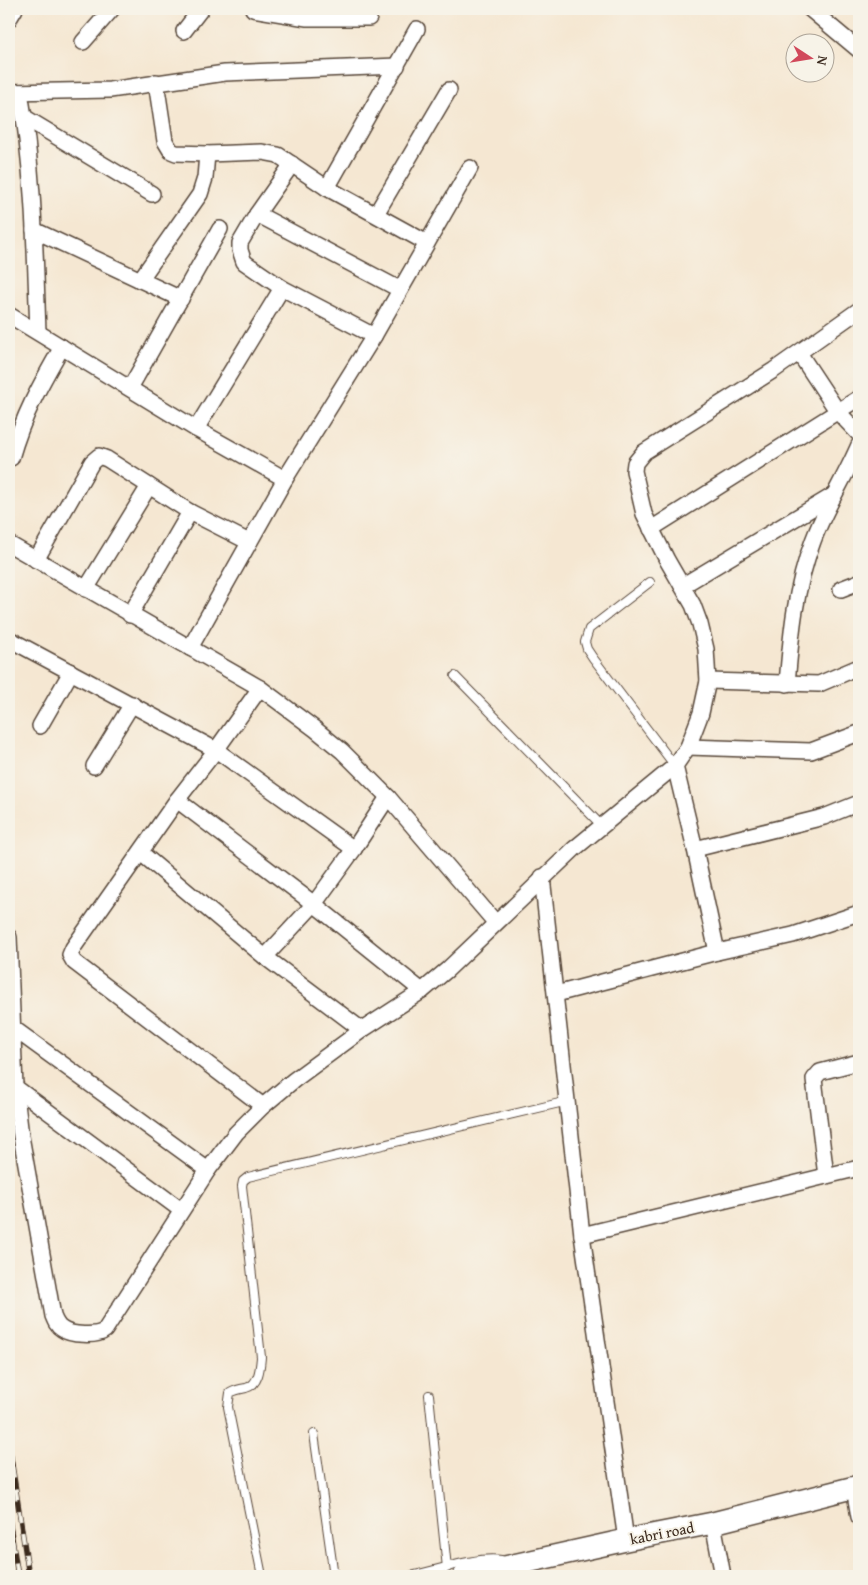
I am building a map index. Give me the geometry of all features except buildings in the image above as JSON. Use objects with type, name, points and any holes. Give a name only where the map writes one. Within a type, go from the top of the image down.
[{"type":"street","points":[[9,19],[15,9]]},
{"type":"street","points":[[83,42],[112,9]]},
{"type":"street","points":[[184,31],[201,9]]},
{"type":"street","points":[[253,9],[307,18],[342,13],[368,18]]},
{"type":"street","points":[[810,9],[859,50]]},
{"type":"street","points":[[327,188],[417,29]]},
{"type":"street","points":[[38,332],[34,230],[24,117],[14,92],[110,90],[225,73],[396,66]]},
{"type":"street","points":[[156,82],[166,141],[168,147],[176,153],[270,153],[278,155],[327,188],[426,243]]},
{"type":"street","points":[[376,214],[449,90]]},
{"type":"street","points":[[24,117],[152,194]]},
{"type":"street","points":[[140,280],[200,194],[205,178],[207,154]]},
{"type":"street","points":[[292,164],[257,214],[240,243],[244,262],[282,288],[374,336]]},
{"type":"street","points":[[190,648],[248,542],[374,336],[399,289],[470,168]]},
{"type":"street","points":[[257,214],[399,289]]},
{"type":"street","points":[[34,230],[181,300]]},
{"type":"street","points":[[130,388],[220,230]]},
{"type":"street","points":[[196,429],[282,288]]},
{"type":"street","points":[[9,937],[15,1087],[21,1136],[53,1316],[61,1329],[84,1334],[102,1333],[208,1170],[236,1133],[263,1106],[294,1080],[362,1030],[422,991],[447,970],[542,878],[675,766],[688,747],[700,714],[708,681],[706,649],[700,624],[644,514],[634,472],[635,462],[640,455],[799,353],[859,310]]},
{"type":"street","points":[[9,315],[196,429],[285,480]]},
{"type":"street","points":[[9,456],[34,396],[62,347]]},
{"type":"street","points":[[799,353],[838,412],[859,434]]},
{"type":"street","points":[[650,529],[859,398]]},
{"type":"street","points":[[787,684],[796,598],[812,542],[859,445]]},
{"type":"street","points":[[36,560],[95,458],[99,456],[107,459],[190,512],[248,542]]},
{"type":"street","points":[[86,590],[149,486]]},
{"type":"street","points":[[682,586],[834,495]]},
{"type":"street","points":[[130,615],[190,512]]},
{"type":"street","points":[[9,544],[86,590],[260,688],[342,752],[388,797],[495,922]]},
{"type":"street","points":[[841,589],[859,582]]},
{"type":"street","points":[[9,639],[216,750],[354,849]]},
{"type":"street","points":[[708,681],[819,684],[859,667]]},
{"type":"street","points":[[40,726],[71,672]]},
{"type":"street","points":[[260,688],[216,750],[177,800],[73,948],[70,955],[72,959],[263,1106]]},
{"type":"street","points":[[94,766],[132,704]]},
{"type":"street","points":[[688,747],[811,751],[859,733]]},
{"type":"street","points":[[675,766],[717,952]]},
{"type":"street","points":[[265,957],[314,904],[354,849],[388,797]]},
{"type":"street","points":[[177,800],[314,904],[422,991]]},
{"type":"street","points":[[695,849],[824,817],[859,803]]},
{"type":"street","points":[[141,853],[265,957],[362,1030]]},
{"type":"street","points":[[542,878],[582,1234],[626,1540]]},
{"type":"street","points":[[556,994],[717,952],[793,935],[859,913]]},
{"type":"street","points":[[13,1028],[208,1170]]},
{"type":"street","points":[[826,1176],[814,1079],[820,1072],[859,1062]]},
{"type":"street","points":[[15,1087],[181,1210]]},
{"type":"street","points":[[582,1234],[859,1168]]},
{"type":"street","points":[[856,1487],[859,1517]]},
{"type":"street","name":"kabri road","points":[[462,1572],[518,1564],[713,1523],[856,1487]]},
{"type":"street","points":[[713,1523],[723,1576]]},
{"type":"street","points":[[499,1576],[518,1564]]},
{"type":"lane","points":[[650,582],[589,629],[585,642],[593,658],[675,766]]},
{"type":"lane","points":[[455,676],[602,826]]},
{"type":"lane","points":[[262,1576],[228,1408],[230,1393],[255,1383],[261,1357],[242,1186],[243,1181],[248,1177],[568,1102]]},
{"type":"lane","points":[[429,1395],[462,1572]]},
{"type":"lane","points":[[314,1434],[334,1576]]},
{"type":"lane","points":[[410,1576],[462,1572],[487,1559],[518,1564]]},
{"type":"railway","points":[[9,1445],[29,1576]]},
{"type":"railway","points":[[9,1519],[18,1576]]}]
